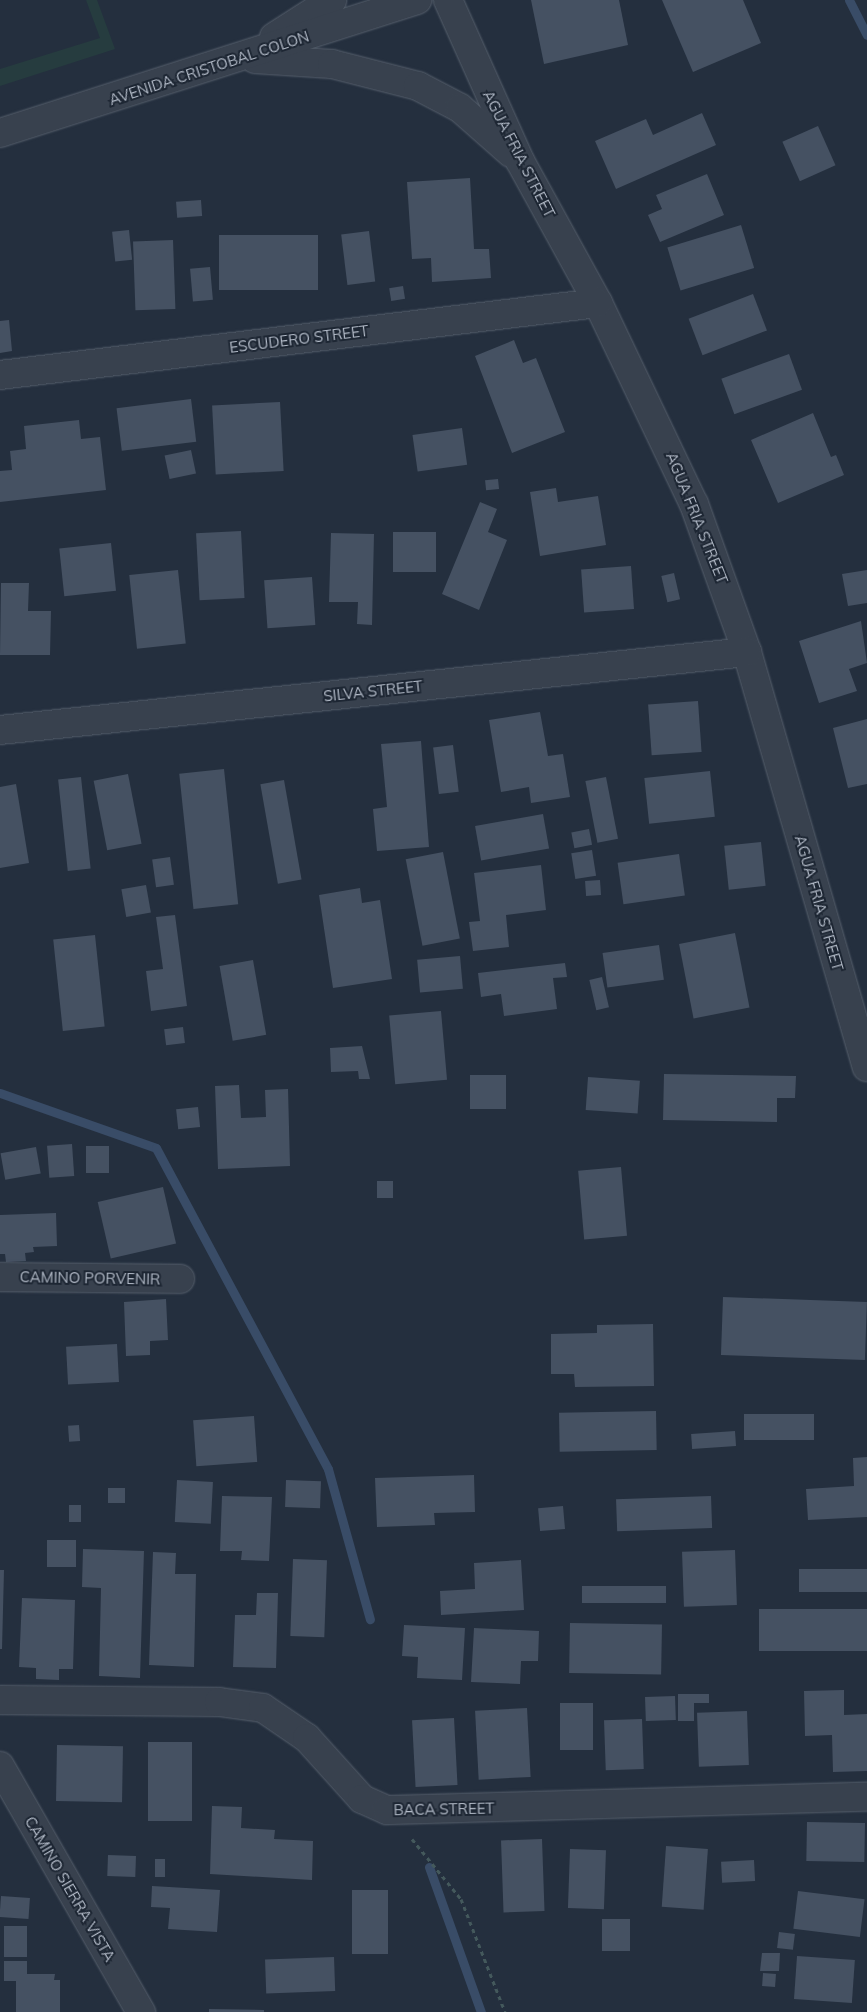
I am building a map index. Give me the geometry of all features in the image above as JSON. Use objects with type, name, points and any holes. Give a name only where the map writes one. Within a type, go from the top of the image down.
[{"type":"street","points":[[241,58],[332,0]]},
{"type":"street","name":"AVENIDA CRISTOBAL COLON","points":[[0,133],[241,58],[417,0]]},
{"type":"street","name":"AGUA FRIA STREET","points":[[448,0],[520,160],[598,303],[694,504],[747,652],[867,1067]]},
{"type":"street","points":[[241,58],[332,64],[418,86],[460,108],[520,160]]},
{"type":"street","name":"ESCUDERO STREET","points":[[0,375],[598,303]]},
{"type":"street","name":"SILVA STREET","points":[[0,730],[747,652]]},
{"type":"street","name":"CAMINO PORVENIR","points":[[0,1277],[180,1279]]},
{"type":"street","name":"BACA STREET","points":[[0,1700],[219,1702],[263,1708],[307,1738],[362,1798],[388,1810],[867,1798]]},
{"type":"street","name":"CAMINO SIERRA VISTA","points":[[0,1766],[140,2012]]},
{"type":"path","points":[[388,1810],[461,1899],[505,2012]]},
{"type":"green space","points":[[86,0],[97,0],[115,49],[0,86],[0,69],[100,38]]},
{"type":"building","points":[[531,0],[619,0],[628,45],[544,64]]},
{"type":"building","points":[[662,0],[743,0],[761,43],[693,72]]},
{"type":"building","points":[[702,113],[716,145],[616,189],[595,141],[646,119],[653,135]]},
{"type":"building","points":[[818,126],[835,165],[800,181],[782,142]]},
{"type":"building","points":[[707,174],[724,215],[660,242],[648,215],[662,209],[656,195]]},
{"type":"building","points":[[470,178],[474,249],[489,249],[491,278],[432,282],[431,258],[412,259],[407,182]]},
{"type":"building","points":[[201,200],[202,216],[177,218],[176,202]]},
{"type":"building","points":[[741,225],[754,268],[681,291],[667,248]]},
{"type":"building","points":[[129,230],[132,260],[115,262],[112,232]]},
{"type":"building","points":[[369,231],[375,282],[347,285],[341,234]]},
{"type":"building","points":[[219,235],[318,235],[318,290],[219,290]]},
{"type":"building","points":[[173,240],[175,309],[135,310],[133,241]]},
{"type":"building","points":[[210,267],[213,300],[193,302],[190,269]]},
{"type":"building","points":[[403,286],[405,299],[391,301],[389,288]]},
{"type":"building","points":[[753,294],[767,330],[703,355],[689,319]]},
{"type":"building","points":[[9,320],[12,351],[0,353],[0,321]]},
{"type":"building","points":[[514,340],[523,363],[536,358],[565,432],[512,453],[475,356]]},
{"type":"building","points":[[789,354],[802,390],[734,414],[721,379]]},
{"type":"building","points":[[191,399],[196,442],[122,451],[117,408]]},
{"type":"building","points":[[280,402],[284,471],[216,474],[212,406]]},
{"type":"building","points":[[813,413],[831,457],[836,455],[844,475],[778,503],[751,440]]},
{"type":"building","points":[[79,420],[81,439],[100,437],[106,490],[0,502],[0,471],[12,470],[10,451],[26,449],[24,426]]},
{"type":"building","points":[[462,428],[467,465],[418,472],[412,435]]},
{"type":"building","points":[[191,450],[196,473],[170,479],[165,456]]},
{"type":"building","points":[[498,479],[499,489],[486,490],[485,480]]},
{"type":"building","points":[[556,488],[558,502],[598,496],[606,545],[540,556],[530,492]]},
{"type":"building","points":[[480,502],[497,509],[488,532],[507,540],[479,610],[442,594]]},
{"type":"building","points":[[241,531],[245,598],[200,600],[196,533]]},
{"type":"building","points":[[393,532],[436,532],[436,572],[393,572]]},
{"type":"building","points":[[331,533],[374,534],[372,625],[357,624],[358,602],[329,602]]},
{"type":"building","points":[[111,543],[116,591],[64,596],[59,548]]},
{"type":"building","points":[[631,566],[634,609],[584,612],[581,569]]},
{"type":"building","points":[[178,570],[186,644],[137,649],[129,575]]},
{"type":"building","points":[[867,570],[867,603],[848,606],[842,574]]},
{"type":"building","points":[[674,573],[680,599],[667,602],[661,576]]},
{"type":"building","points":[[312,577],[315,625],[267,628],[264,580]]},
{"type":"building","points":[[1,583],[29,583],[28,611],[51,611],[50,655],[0,655]]},
{"type":"building","points":[[861,621],[867,663],[849,669],[857,691],[819,703],[799,641]]},
{"type":"building","points":[[698,701],[702,752],[652,755],[648,704]]},
{"type":"building","points":[[540,712],[548,756],[563,754],[570,797],[531,803],[529,787],[501,792],[489,720]]},
{"type":"building","points":[[867,719],[867,784],[848,788],[833,728]]},
{"type":"building","points":[[421,741],[429,847],[377,851],[373,809],[387,807],[381,744]]},
{"type":"building","points":[[453,745],[459,792],[439,794],[433,747]]},
{"type":"building","points":[[224,769],[238,904],[193,909],[179,774]]},
{"type":"building","points":[[710,771],[715,817],[649,824],[644,778]]},
{"type":"building","points":[[128,774],[142,844],[107,850],[94,781]]},
{"type":"building","points":[[81,777],[91,868],[68,871],[58,779]]},
{"type":"building","points":[[606,777],[618,839],[597,843],[585,781]]},
{"type":"building","points":[[284,780],[302,879],[278,884],[260,784]]},
{"type":"building","points":[[16,784],[29,863],[0,868],[0,787]]},
{"type":"building","points":[[543,814],[549,848],[481,860],[475,826]]},
{"type":"building","points":[[589,829],[592,845],[574,848],[571,832]]},
{"type":"building","points":[[761,842],[766,886],[729,890],[724,846]]},
{"type":"building","points":[[592,850],[596,876],[575,879],[571,853]]},
{"type":"building","points":[[443,852],[460,938],[422,946],[406,859]]},
{"type":"building","points":[[679,854],[685,896],[623,904],[618,863]]},
{"type":"building","points":[[170,857],[174,885],[156,887],[152,860]]},
{"type":"building","points":[[541,865],[546,910],[506,915],[509,947],[473,951],[469,922],[480,921],[474,873]]},
{"type":"building","points":[[600,880],[601,895],[586,896],[585,881]]},
{"type":"building","points":[[146,885],[151,913],[126,917],[121,889]]},
{"type":"building","points":[[360,888],[362,903],[380,900],[392,979],[333,988],[319,895]]},
{"type":"building","points":[[175,915],[187,1006],[151,1011],[146,971],[163,969],[156,917]]},
{"type":"building","points":[[735,933],[750,1008],[694,1018],[679,944]]},
{"type":"building","points":[[95,935],[105,1026],[63,1031],[53,939]]},
{"type":"building","points":[[659,945],[664,980],[607,988],[603,953]]},
{"type":"building","points":[[460,956],[463,989],[420,993],[417,960]]},
{"type":"building","points":[[253,960],[266,1035],[233,1041],[220,966]]},
{"type":"building","points":[[565,963],[567,977],[553,978],[557,1009],[504,1016],[501,994],[481,997],[478,973]]},
{"type":"building","points":[[602,977],[609,1007],[596,1010],[589,980]]},
{"type":"building","points":[[441,1011],[447,1080],[395,1084],[389,1016]]},
{"type":"building","points":[[183,1027],[185,1043],[166,1045],[164,1029]]},
{"type":"building","points":[[362,1046],[370,1079],[359,1079],[358,1071],[331,1072],[330,1048]]},
{"type":"building","points":[[664,1074],[796,1076],[795,1098],[777,1098],[777,1122],[663,1120]]},
{"type":"building","points":[[470,1075],[506,1075],[506,1109],[470,1109]]},
{"type":"building","points":[[588,1077],[640,1081],[638,1114],[586,1110]]},
{"type":"building","points":[[239,1085],[241,1118],[266,1117],[265,1090],[288,1089],[290,1166],[218,1169],[215,1086]]},
{"type":"building","points":[[198,1107],[200,1127],[178,1129],[176,1109]]},
{"type":"building","points":[[72,1144],[74,1176],[49,1178],[47,1146]]},
{"type":"building","points":[[86,1146],[109,1146],[109,1173],[86,1173]]},
{"type":"building","points":[[36,1147],[41,1174],[5,1180],[1,1153]]},
{"type":"building","points":[[621,1167],[627,1236],[584,1239],[578,1171]]},
{"type":"building","points":[[377,1181],[393,1181],[393,1198],[377,1198]]},
{"type":"building","points":[[163,1187],[176,1244],[111,1259],[98,1202]]},
{"type":"building","points":[[56,1213],[57,1246],[33,1247],[34,1252],[25,1253],[26,1261],[6,1262],[5,1254],[0,1254],[0,1215]]},
{"type":"building","points":[[723,1297],[867,1302],[865,1360],[721,1355]]},
{"type":"building","points":[[166,1299],[168,1340],[150,1341],[150,1355],[126,1356],[124,1302]]},
{"type":"building","points":[[653,1324],[654,1386],[575,1387],[574,1374],[551,1374],[551,1334],[597,1333],[597,1325]]},
{"type":"building","points":[[117,1344],[119,1382],[68,1385],[66,1347]]},
{"type":"building","points":[[656,1411],[657,1450],[560,1452],[559,1413]]},
{"type":"building","points":[[744,1414],[814,1414],[814,1440],[744,1440]]},
{"type":"building","points":[[254,1416],[257,1462],[196,1466],[193,1420]]},
{"type":"building","points":[[79,1425],[80,1441],[69,1442],[68,1426]]},
{"type":"building","points":[[735,1431],[736,1446],[692,1449],[691,1434]]},
{"type":"building","points":[[867,1457],[867,1517],[808,1520],[806,1489],[854,1486],[853,1458]]},
{"type":"building","points":[[474,1475],[475,1512],[434,1513],[435,1525],[377,1527],[375,1478]]},
{"type":"building","points":[[177,1480],[213,1482],[211,1524],[175,1522]]},
{"type":"building","points":[[286,1480],[321,1481],[320,1508],[285,1507]]},
{"type":"building","points":[[108,1488],[125,1488],[125,1503],[108,1503]]},
{"type":"building","points":[[222,1496],[272,1497],[269,1561],[241,1560],[242,1551],[220,1551]]},
{"type":"building","points":[[711,1496],[712,1528],[617,1531],[616,1499]]},
{"type":"building","points":[[69,1505],[81,1505],[81,1522],[69,1522]]},
{"type":"building","points":[[563,1506],[565,1529],[540,1531],[538,1508]]},
{"type":"building","points":[[47,1540],[76,1540],[76,1567],[47,1567]]},
{"type":"building","points":[[83,1549],[144,1551],[140,1678],[99,1676],[101,1588],[82,1587]]},
{"type":"building","points":[[735,1550],[737,1605],[684,1607],[682,1552]]},
{"type":"building","points":[[153,1552],[176,1553],[175,1574],[196,1574],[194,1667],[149,1665]]},
{"type":"building","points":[[293,1559],[327,1560],[324,1637],[290,1636]]},
{"type":"building","points":[[521,1560],[524,1610],[441,1615],[440,1591],[475,1589],[474,1563]]},
{"type":"building","points":[[799,1569],[867,1569],[867,1592],[799,1592]]},
{"type":"building","points":[[0,1570],[4,1570],[2,1649],[0,1649]]},
{"type":"building","points":[[582,1586],[666,1586],[666,1603],[582,1603]]},
{"type":"building","points":[[257,1593],[278,1593],[276,1668],[233,1667],[235,1615],[256,1615]]},
{"type":"building","points":[[22,1598],[75,1600],[73,1669],[59,1669],[59,1680],[36,1679],[36,1668],[19,1667]]},
{"type":"building","points":[[759,1609],[867,1609],[867,1651],[759,1651]]},
{"type":"building","points":[[570,1623],[662,1625],[661,1675],[569,1673]]},
{"type":"building","points":[[404,1625],[465,1628],[462,1680],[417,1678],[418,1657],[402,1656]]},
{"type":"building","points":[[474,1628],[539,1631],[538,1661],[521,1661],[520,1684],[471,1682]]},
{"type":"building","points":[[844,1690],[844,1715],[867,1714],[867,1771],[833,1772],[832,1735],[805,1736],[804,1691]]},
{"type":"building","points":[[678,1694],[709,1694],[709,1703],[694,1703],[694,1721],[678,1721]]},
{"type":"building","points":[[675,1696],[676,1720],[646,1721],[645,1697]]},
{"type":"building","points":[[560,1703],[593,1703],[593,1750],[560,1750]]},
{"type":"building","points":[[527,1708],[531,1777],[479,1780],[475,1711]]},
{"type":"building","points":[[747,1711],[749,1765],[699,1767],[697,1713]]},
{"type":"building","points":[[454,1718],[458,1785],[416,1787],[412,1720]]},
{"type":"building","points":[[642,1719],[644,1769],[606,1770],[604,1720]]},
{"type":"building","points":[[148,1742],[192,1742],[192,1821],[148,1821]]},
{"type":"building","points":[[57,1745],[123,1746],[122,1802],[56,1801]]},
{"type":"building","points":[[212,1806],[242,1807],[241,1828],[275,1830],[274,1839],[313,1841],[312,1880],[210,1874]]},
{"type":"building","points":[[807,1822],[865,1823],[864,1862],[806,1861]]},
{"type":"building","points":[[542,1839],[545,1911],[504,1912],[501,1840]]},
{"type":"building","points":[[666,1846],[708,1849],[704,1910],[662,1907]]},
{"type":"building","points":[[570,1849],[606,1850],[604,1909],[568,1908]]},
{"type":"building","points":[[108,1855],[136,1856],[135,1877],[107,1876]]},
{"type":"building","points":[[155,1859],[165,1859],[165,1877],[155,1877]]},
{"type":"building","points":[[754,1860],[755,1881],[722,1883],[721,1862]]},
{"type":"building","points":[[152,1886],[220,1890],[217,1932],[168,1929],[170,1908],[151,1907]]},
{"type":"building","points":[[352,1890],[388,1890],[388,1954],[352,1954]]},
{"type":"building","points":[[798,1891],[865,1899],[860,1937],[793,1929]]},
{"type":"building","points":[[1,1896],[30,1898],[28,1919],[0,1917]]},
{"type":"building","points":[[602,1919],[630,1919],[630,1951],[602,1951]]},
{"type":"building","points":[[4,1926],[27,1926],[27,1957],[4,1957]]},
{"type":"building","points":[[779,1932],[795,1934],[793,1950],[777,1948]]},
{"type":"building","points":[[762,1953],[780,1953],[779,1971],[760,1971]]},
{"type":"building","points":[[797,1956],[855,1960],[852,2003],[794,1999]]},
{"type":"building","points":[[334,1957],[335,1991],[266,1993],[265,1959]]},
{"type":"building","points":[[4,1961],[27,1961],[27,1974],[55,1974],[54,1980],[60,1980],[60,2012],[16,2012],[16,1981],[4,1981]]},
{"type":"building","points":[[763,1973],[776,1974],[775,1987],[762,1986]]},
{"type":"building","points":[[209,2009],[264,2010],[264,2012],[209,2012]]},
{"type":"waterway","points":[[849,0],[867,35]]},
{"type":"waterway","points":[[0,1093],[156,1148],[328,1469],[370,1619]]},
{"type":"waterway","points":[[429,1867],[481,2012]]}]
